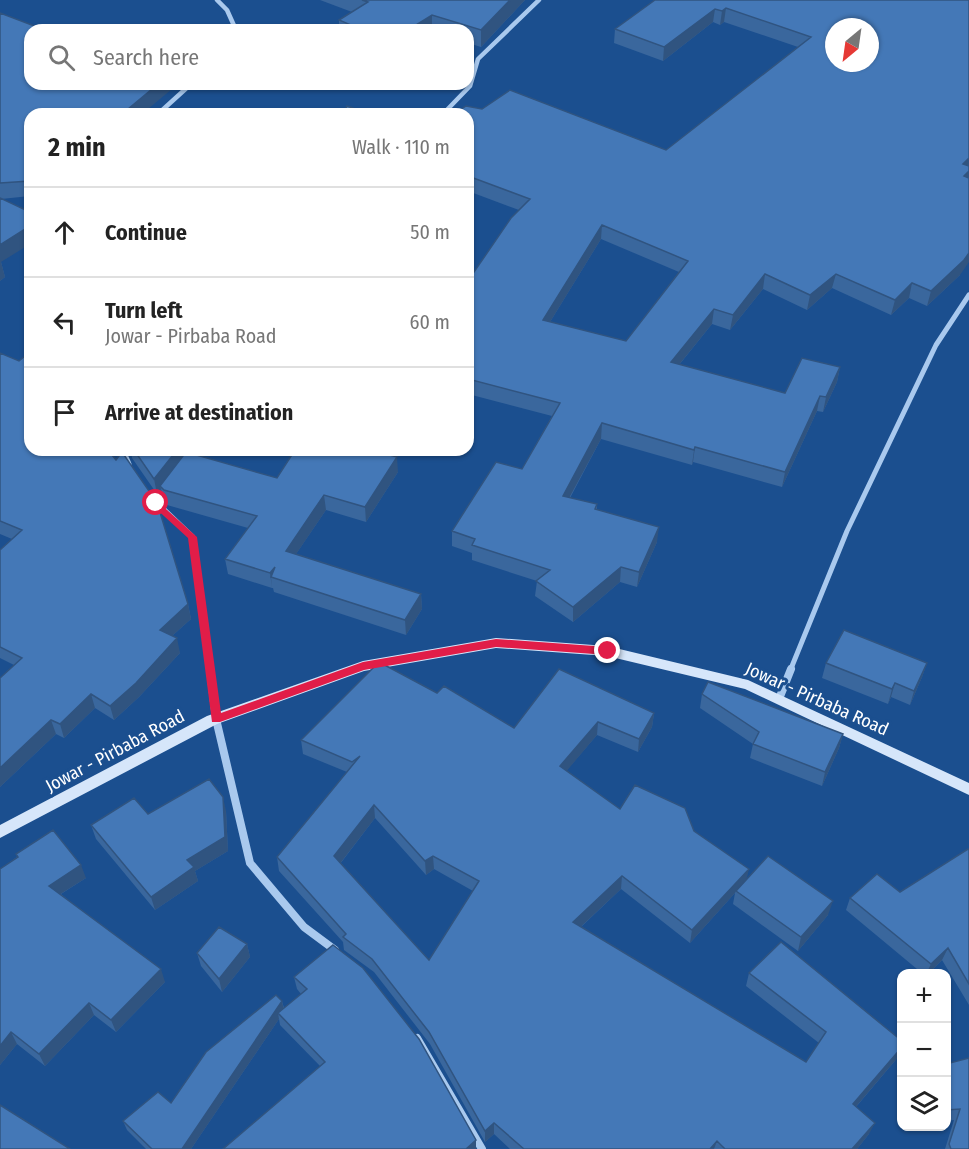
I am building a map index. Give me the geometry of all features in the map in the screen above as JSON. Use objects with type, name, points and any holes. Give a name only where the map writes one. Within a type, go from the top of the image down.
[{"type":"main road","name":"Jowar - Pirbaba Road","points":[[0,832],[216,719],[363,666],[496,643],[608,651],[748,685],[969,789]]},
{"type":"street","points":[[217,0],[227,10],[233,24]]},
{"type":"street","points":[[474,69],[478,59],[539,0]]},
{"type":"street","points":[[165,108],[184,90]]},
{"type":"street","points":[[449,108],[467,90]]},
{"type":"street","points":[[779,699],[847,531],[936,345],[969,295]]},
{"type":"street","points":[[126,456],[137,475]]},
{"type":"street","points":[[183,468],[192,456]]},
{"type":"street","points":[[150,494],[156,503],[193,537],[216,719],[250,863],[304,927],[341,955]]},
{"type":"street","points":[[156,503],[163,494]]},
{"type":"street","points":[[411,1030],[425,1048],[482,1149]]},
{"type":"building","points":[[362,0],[510,0],[481,30],[474,28],[474,24],[461,24],[432,15],[418,24],[348,24],[339,20],[368,2]]},
{"type":"building","points":[[655,0],[969,0],[969,158],[963,164],[969,166],[969,171],[964,176],[969,178],[969,253],[931,291],[912,283],[895,300],[836,274],[810,295],[765,274],[733,315],[714,309],[671,362],[785,393],[802,358],[840,367],[826,397],[820,396],[785,472],[695,447],[694,450],[602,423],[563,496],[597,504],[595,509],[659,527],[639,572],[621,567],[573,607],[536,581],[550,570],[472,545],[475,539],[452,531],[496,462],[522,469],[560,403],[474,381],[474,272],[511,218],[530,199],[474,178],[474,108],[463,108],[466,106],[482,109],[510,90],[666,150],[811,37],[726,8],[722,11],[715,9],[664,47],[615,29]],"holes":[[[602,225],[688,261],[626,341],[543,320]]]},
{"type":"building","points":[[0,13],[29,24],[24,24],[24,90],[151,90],[129,108],[24,108],[24,181],[0,183]]},
{"type":"building","points":[[0,198],[24,209],[24,230],[0,245]]},
{"type":"building","points":[[0,353],[19,361],[24,357],[24,456],[113,456],[116,460],[119,456],[125,456],[155,496],[188,604],[160,630],[177,638],[136,683],[110,706],[91,694],[60,724],[51,720],[0,768],[0,678],[22,658],[0,647],[0,550],[22,530],[0,521]]},
{"type":"building","points":[[138,456],[172,456],[154,479]]},
{"type":"building","points":[[183,456],[200,456],[277,478],[291,456],[397,457],[365,507],[324,495],[286,551],[421,594],[405,620],[271,577],[275,567],[270,573],[225,559],[257,516],[164,490],[160,486]]},
{"type":"building","points":[[844,630],[927,663],[914,691],[895,683],[892,689],[826,663]]},
{"type":"building","points":[[379,662],[437,693],[444,686],[514,728],[559,669],[654,713],[639,739],[598,722],[560,766],[620,809],[635,785],[685,808],[694,831],[749,869],[692,930],[622,876],[573,922],[806,1062],[826,1032],[749,973],[781,942],[897,1037],[897,1053],[853,1104],[875,1123],[852,1149],[725,1149],[717,1141],[710,1149],[524,1149],[494,1123],[485,1131],[429,1032],[372,959],[343,937],[346,934],[277,857],[360,756],[352,762],[301,740]],"holes":[[[374,805],[425,861],[433,856],[479,881],[429,960],[334,856]]]},
{"type":"building","points":[[708,682],[843,734],[825,772],[753,744],[759,732],[702,694]]},
{"type":"building","points":[[209,779],[223,797],[225,837],[187,860],[194,867],[151,897],[91,825],[134,798],[148,814]]},
{"type":"building","points":[[53,830],[81,865],[49,886],[161,969],[111,1020],[89,1003],[39,1054],[11,1032],[0,1046],[0,869],[18,857],[16,854]]},
{"type":"building","points":[[968,849],[969,984],[948,948],[931,964],[850,898],[877,874],[900,892]]},
{"type":"building","points":[[768,856],[833,901],[801,937],[736,891]]},
{"type":"building","points":[[219,927],[247,944],[219,979],[197,953]]},
{"type":"building","points":[[333,945],[363,968],[419,1039],[476,1140],[466,1149],[223,1149],[325,1062],[278,1013],[307,989],[294,977]]},
{"type":"building","points":[[276,995],[282,1001],[182,1149],[152,1149],[123,1121],[158,1092],[171,1103],[206,1052]]},
{"type":"building","points":[[969,1058],[969,1149],[951,1149],[949,1144],[960,1109],[951,1110],[951,1063]]},
{"type":"building","points":[[0,1105],[70,1149],[0,1149]]},
{"type":"route","points":[[156,503],[193,537],[216,719],[363,666],[496,643],[608,651]]}]
